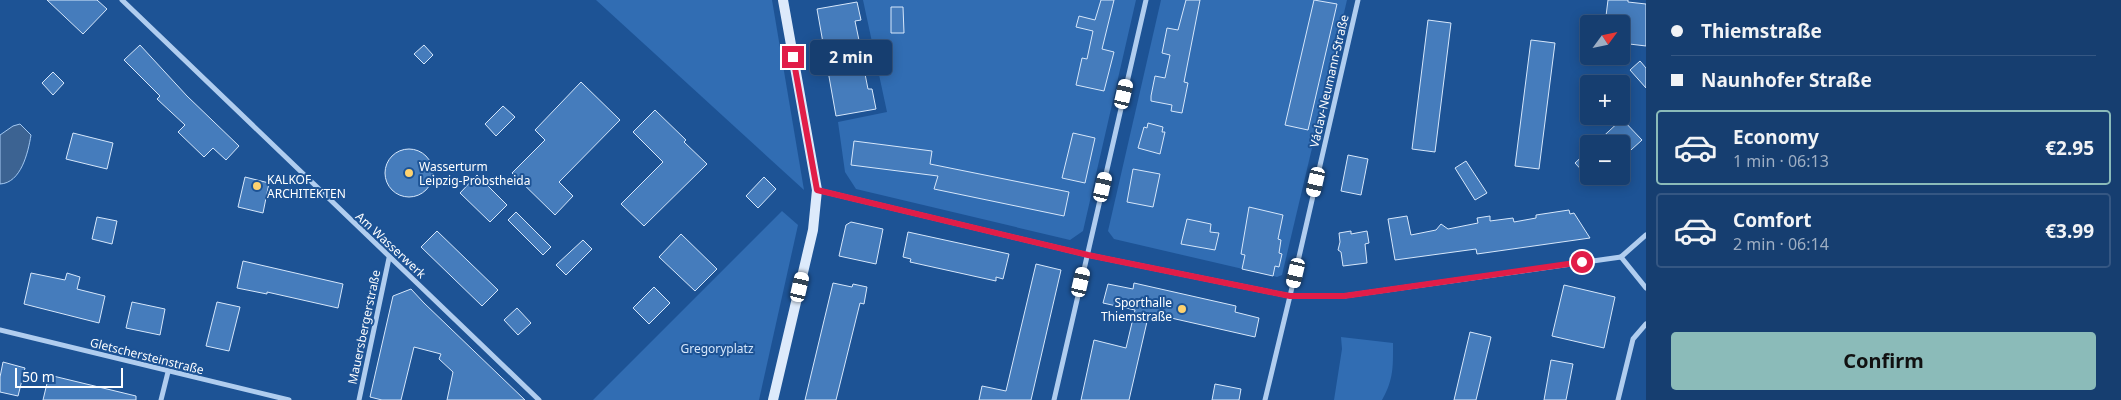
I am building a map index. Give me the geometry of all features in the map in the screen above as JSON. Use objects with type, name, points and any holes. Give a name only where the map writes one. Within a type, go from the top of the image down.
[{"type":"street","name":"Am Wasserwerk","points":[[122,0],[539,400]]},
{"type":"street","points":[[773,400],[813,230],[817,190],[783,0]]},
{"type":"street","points":[[1054,400],[1146,0]]},
{"type":"street","name":"Václav-Neumann-Straße","points":[[1265,400],[1358,0]]},
{"type":"street","points":[[817,190],[1088,255],[1290,296],[1344,296],[1622,257],[1646,235]]},
{"type":"street","points":[[1622,257],[1646,288]]},
{"type":"street","name":"Mauersbergerstraße","points":[[359,400],[389,258]]},
{"type":"street","points":[[1618,400],[1633,338],[1646,324]]},
{"type":"street","name":"Gletschersteinstraße","points":[[0,330],[289,400]]},
{"type":"street","points":[[162,400],[168,372]]},
{"type":"green space","points":[[596,0],[772,0],[804,190]]},
{"type":"green space","points":[[863,0],[1136,0],[1083,231],[1070,240],[856,189],[845,172],[838,122],[887,112]]},
{"type":"green space","points":[[1161,0],[1347,0],[1282,275],[1277,277],[1114,239],[1108,231]]},
{"type":"green space","name":"Gregoryplatz","points":[[782,211],[798,225],[759,400],[593,400]]},
{"type":"green space","points":[[1341,337],[1393,343],[1391,379],[1382,400],[1334,400],[1342,349]]},
{"type":"shaded area","points":[[20,124],[31,135],[28,150],[18,173],[7,182],[0,184],[0,135],[13,126]]},
{"type":"building","points":[[47,0],[97,0],[107,9],[83,34]]},
{"type":"building","points":[[1101,0],[1114,0],[1102,49],[1114,52],[1104,91],[1076,85],[1082,58],[1087,59],[1093,31],[1076,27],[1079,16],[1095,20]]},
{"type":"building","points":[[1186,0],[1200,0],[1184,82],[1188,83],[1182,113],[1171,111],[1172,105],[1151,101],[1151,96],[1155,76],[1165,78],[1170,55],[1162,53],[1167,28],[1178,30]]},
{"type":"building","points":[[1314,0],[1337,4],[1308,130],[1285,125]]},
{"type":"building","points":[[1608,0],[1628,0],[1628,2],[1646,4],[1646,46],[1630,44],[1630,15],[1606,15]]},
{"type":"building","points":[[857,2],[861,20],[855,21],[861,50],[865,49],[867,63],[863,64],[868,89],[872,89],[876,109],[836,116],[817,9]]},
{"type":"building","points":[[891,7],[903,7],[904,33],[891,33]]},
{"type":"building","points":[[1428,20],[1451,23],[1435,152],[1412,149]]},
{"type":"building","points":[[1531,40],[1555,43],[1539,169],[1515,166]]},
{"type":"building","points":[[140,45],[187,96],[239,146],[226,160],[213,148],[204,157],[178,132],[185,125],[157,99],[160,96],[124,60]]},
{"type":"building","points":[[424,45],[433,55],[424,64],[414,54]]},
{"type":"building","points":[[1640,61],[1646,68],[1646,88],[1630,70]]},
{"type":"building","points":[[53,72],[64,83],[53,95],[42,83]]},
{"type":"building","points":[[581,82],[620,120],[559,182],[573,196],[555,215],[512,173],[545,140],[535,130]]},
{"type":"building","points":[[503,106],[515,117],[496,136],[485,124]]},
{"type":"building","points":[[655,110],[686,140],[684,142],[707,164],[644,226],[621,204],[663,162],[633,132]]},
{"type":"building","points":[[1148,123],[1163,127],[1162,132],[1165,132],[1160,154],[1138,148],[1144,127],[1147,128]]},
{"type":"building","points":[[1616,125],[1628,125],[1642,140],[1630,151],[1630,135],[1605,135]]},
{"type":"building","points":[[73,133],[113,143],[107,169],[66,159]]},
{"type":"building","points":[[1073,133],[1095,138],[1085,183],[1062,178]]},
{"type":"building","points":[[854,141],[932,151],[930,164],[1069,192],[1064,216],[934,189],[938,176],[851,165]]},
{"type":"building","name":"Wasserturm Leipzig-Probstheida","points":[[404,149],[414,149],[426,156],[433,168],[433,178],[426,190],[414,197],[404,197],[396,193],[389,186],[385,178],[385,168],[389,160],[396,153]]},
{"type":"building","points":[[1348,155],[1368,159],[1361,195],[1341,191]]},
{"type":"building","points":[[1580,158],[1580,168],[1575,163]]},
{"type":"building","points":[[1466,161],[1487,193],[1475,200],[1455,168]]},
{"type":"building","points":[[1133,169],[1160,174],[1153,207],[1127,202]]},
{"type":"building","points":[[477,175],[507,205],[490,222],[460,193]]},
{"type":"building","points":[[245,177],[269,183],[263,213],[238,207]]},
{"type":"building","points":[[764,177],[776,189],[758,208],[746,196]]},
{"type":"building","points":[[1249,207],[1283,215],[1278,239],[1281,240],[1279,253],[1282,254],[1279,267],[1275,266],[1273,276],[1242,269],[1245,255],[1241,254]]},
{"type":"building","points":[[1569,210],[1570,214],[1574,213],[1590,238],[1477,254],[1476,249],[1395,260],[1388,219],[1407,216],[1411,235],[1436,230],[1441,224],[1448,229],[1478,223],[1477,218],[1490,216],[1490,221],[1513,218],[1514,222],[1536,218],[1536,215]]},
{"type":"building","points":[[516,212],[551,247],[543,255],[508,220]]},
{"type":"building","points":[[97,217],[117,221],[112,244],[92,239]]},
{"type":"building","points":[[1187,219],[1211,224],[1210,232],[1219,233],[1215,250],[1181,244]]},
{"type":"building","points":[[851,222],[883,229],[876,264],[839,256],[846,225]]},
{"type":"building","points":[[437,231],[498,290],[482,306],[421,247]]},
{"type":"building","points":[[1351,231],[1351,234],[1367,231],[1369,243],[1365,244],[1367,263],[1343,266],[1341,252],[1338,250],[1340,242],[1339,233]]},
{"type":"building","points":[[908,232],[1009,254],[1003,279],[996,277],[996,281],[910,262],[911,259],[903,257]]},
{"type":"building","points":[[681,234],[717,269],[695,291],[659,257]]},
{"type":"building","points":[[583,240],[592,249],[566,275],[556,265]]},
{"type":"building","points":[[243,261],[343,284],[338,308],[267,292],[267,294],[237,288]]},
{"type":"building","points":[[1036,264],[1061,270],[1031,400],[979,400],[982,386],[1006,391]]},
{"type":"building","points":[[31,273],[65,280],[67,273],[80,277],[77,289],[105,296],[99,323],[24,304]]},
{"type":"building","points":[[833,283],[852,287],[853,284],[867,287],[864,304],[860,303],[836,400],[805,400]]},
{"type":"building","points":[[1134,283],[1236,306],[1235,312],[1259,318],[1255,337],[1149,313],[1129,400],[1081,400],[1094,340],[1126,348],[1135,310],[1103,303],[1108,284],[1133,289]]},
{"type":"building","points":[[1564,285],[1615,297],[1604,348],[1552,336]]},
{"type":"building","points":[[654,287],[670,303],[649,324],[633,308]]},
{"type":"building","points":[[411,289],[525,400],[447,400],[453,372],[439,359],[441,354],[414,347],[401,400],[382,400],[370,397],[393,296]]},
{"type":"building","points":[[132,302],[165,309],[160,335],[126,328]]},
{"type":"building","points":[[217,302],[240,307],[229,351],[206,346]]},
{"type":"building","points":[[517,308],[531,323],[518,335],[504,320]]},
{"type":"building","points":[[1470,332],[1491,337],[1476,400],[1454,400]]},
{"type":"building","points":[[1551,360],[1573,364],[1566,400],[1544,400]]},
{"type":"building","points":[[3,362],[25,368],[18,396],[0,392]]},
{"type":"building","points":[[49,375],[136,396],[136,400],[43,400]]},
{"type":"building","points":[[1215,384],[1241,389],[1239,400],[1212,400]]},
{"type":"place","name":"Wasserturm Leipzig-Probstheida","points":[[409,173]]},
{"type":"place","name":"KALKOF ARCHITEKTEN","points":[[257,186]]},
{"type":"place","name":"Sporthalle Thiemstraße","points":[[1182,309]]},
{"type":"route","points":[[793,57],[817,190],[1088,255],[1290,296],[1344,296],[1582,262]]}]
